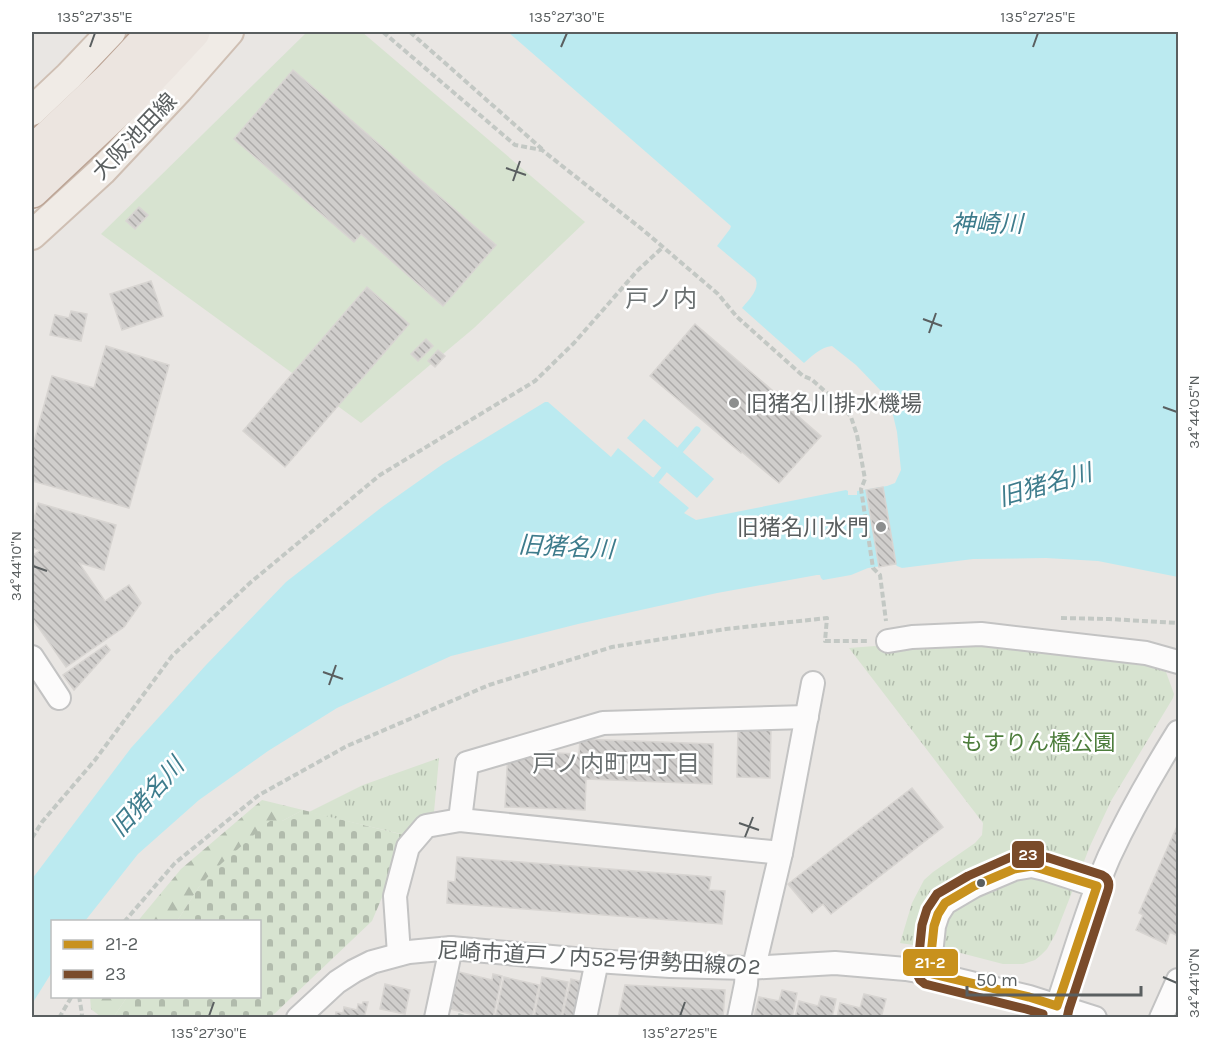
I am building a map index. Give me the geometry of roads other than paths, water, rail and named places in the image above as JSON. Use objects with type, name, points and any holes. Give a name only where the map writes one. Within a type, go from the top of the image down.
[{"type":"highway","points":[[32,153],[110,79],[154,32]]},
{"type":"highway","points":[[32,191],[133,96],[193,32]]},
{"type":"main road","points":[[32,111],[111,32]]},
{"type":"main road","name":"大阪池田線","points":[[32,235],[102,171],[179,90],[229,32]]},
{"type":"street","points":[[888,641],[912,637],[981,634],[1146,653],[1179,662]]},
{"type":"street","points":[[32,657],[59,698]]},
{"type":"street","points":[[739,1017],[781,853],[813,683]]},
{"type":"street","points":[[460,820],[467,763],[603,723],[807,717]]},
{"type":"street","points":[[1056,1012],[1098,886],[1125,823],[1179,732]]},
{"type":"street","points":[[399,954],[395,896],[408,847],[426,826],[460,820],[781,853]]},
{"type":"street","points":[[929,973],[934,926],[938,914],[945,903],[975,886],[1014,869],[1032,866],[1098,886]]},
{"type":"street","points":[[436,1017],[451,948]]},
{"type":"street","name":"尼崎市道戸ノ内52号伊勢田線の2","points":[[298,1017],[337,982],[372,962],[399,954],[451,948],[670,966],[751,968],[835,963],[906,969],[1029,997],[1056,1012],[1095,1017]]},
{"type":"street","points":[[585,1017],[597,961]]},
{"type":"street","points":[[1161,1017],[1179,980]]},
{"type":"water","name":"神崎川","points":[[508,32],[1178,32],[1178,577],[1098,561],[1046,558],[973,559],[902,568],[895,564],[868,568],[851,575],[823,580],[820,575],[817,575],[717,593],[578,624],[451,656],[337,708],[268,751],[199,800],[138,854],[86,920],[51,920],[51,974],[32,1004],[32,879],[131,748],[206,665],[286,582],[382,507],[443,464],[545,402],[548,402],[611,457],[618,448],[689,508],[684,513],[696,520],[846,490],[848,495],[857,495],[857,491],[895,483],[901,470],[897,432],[889,402],[884,394],[856,365],[832,346],[820,350],[804,363],[742,308],[753,294],[756,282],[755,278],[717,246],[731,226]]},
{"type":"water","points":[[644,419],[714,479],[697,498],[627,438]]},
{"type":"waterway","points":[[675,456],[697,430]]},
{"type":"waterway","points":[[648,483],[656,480],[668,465]]},
{"type":"place","name":"旧猪名川排水機場","points":[[734,403]]},
{"type":"place","name":"旧猪名川水門","points":[[881,527]]},
{"type":"district","name":"戸ノ内","points":[[661,299]]},
{"type":"district","name":"戸ノ内町四丁目","points":[[616,764]]},
{"type":"water label","name":"旧猪名川","points":[[1045,485]]},
{"type":"water label","name":"旧猪名川","points":[[566,547]]},
{"type":"water label","name":"旧猪名川","points":[[147,797]]},
{"type":"park label","name":"もすりん橋公園","points":[[1038,742]]}]
